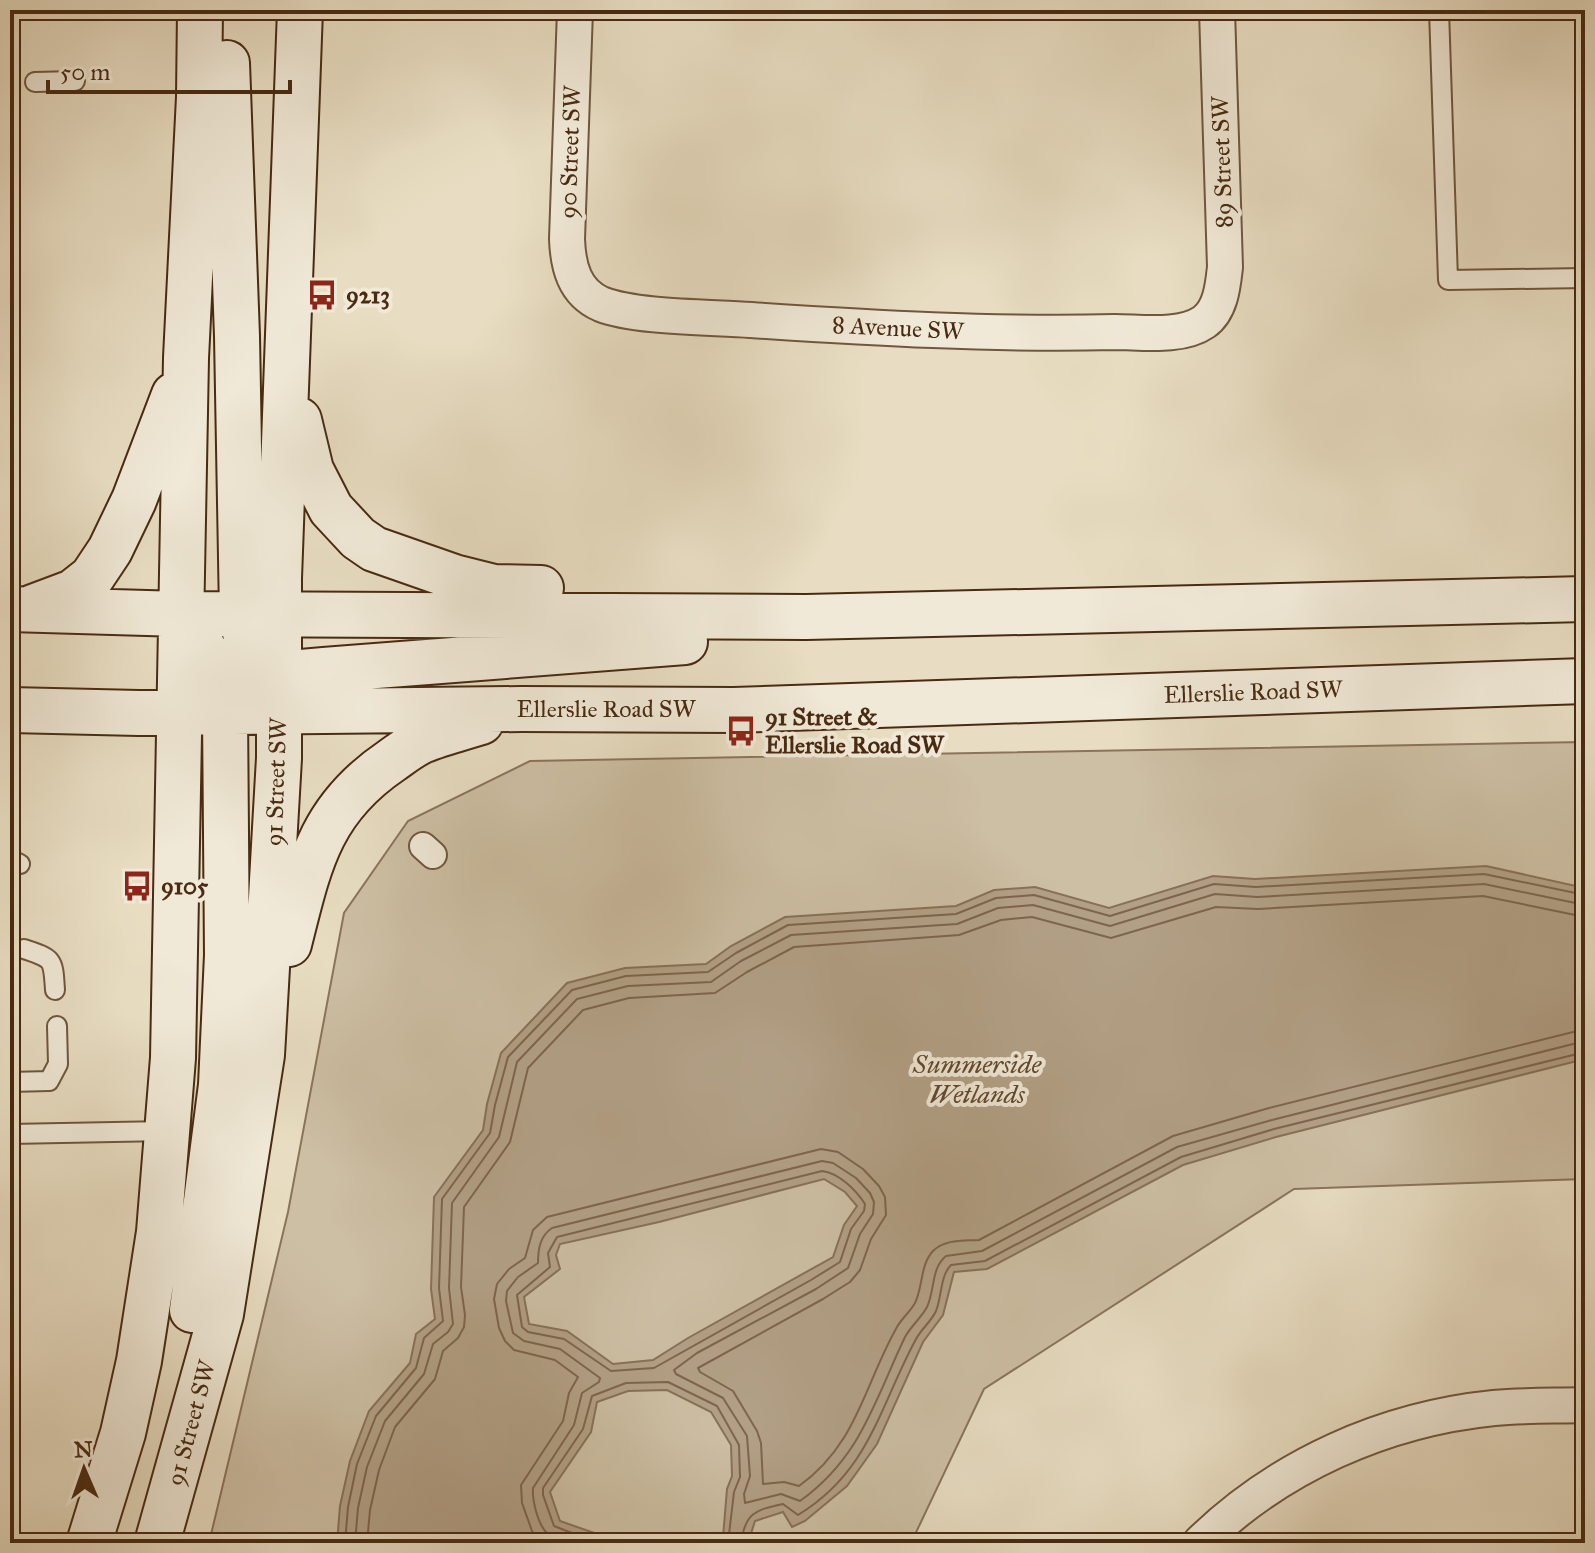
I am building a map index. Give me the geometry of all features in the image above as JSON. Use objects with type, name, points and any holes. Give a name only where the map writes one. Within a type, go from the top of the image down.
[{"type":"main road","points":[[89,1543],[123,1433],[139,1361],[159,1232],[173,1058],[186,358],[199,97],[200,10]]},
{"type":"main road","points":[[219,10],[226,41],[237,336],[260,614]]},
{"type":"main road","name":"91 Street SW","points":[[161,1529],[221,1314],[262,1055],[279,758],[252,694],[288,377],[300,10]]},
{"type":"main road","points":[[17,610],[73,592],[92,577],[110,550],[140,485],[186,358]]},
{"type":"main road","points":[[288,377],[311,470],[331,509],[358,538],[374,549],[454,577],[494,587],[761,594],[1115,610]]},
{"type":"main road","points":[[17,610],[181,614],[806,617],[1585,599]]},
{"type":"main road","points":[[181,614],[217,669],[252,694],[1115,610]]},
{"type":"main road","name":"Ellerslie Road SW","points":[[10,710],[179,712],[252,694],[521,709],[734,710],[1585,681]]},
{"type":"main road","points":[[161,1529],[221,1085],[227,955],[252,694]]},
{"type":"main road","points":[[262,1055],[305,882],[320,840],[342,803],[377,770],[421,742],[521,709]]},
{"type":"street","name":"90 Street SW","points":[[575,10],[567,239],[568,255],[582,292]]},
{"type":"street","name":"89 Street SW","points":[[1214,311],[1223,285],[1225,267],[1217,10]]},
{"type":"street","name":"8 Avenue SW","points":[[582,292],[601,304],[643,312],[951,332],[1042,334],[1174,331],[1204,322],[1214,311]]},
{"type":"street","points":[[1200,1543],[1218,1526],[1295,1472],[1336,1449],[1376,1433],[1412,1422],[1481,1410],[1585,1405]]},
{"type":"lane","points":[[1439,10],[1448,280],[1585,278]]},
{"type":"lane","points":[[35,82],[75,81]]},
{"type":"lane","points":[[24,949],[49,958],[54,965],[55,990]]},
{"type":"lane","points":[[10,1082],[49,1081],[58,1064],[57,1026]]},
{"type":"lane","points":[[10,1134],[166,1131]]},
{"type":"shaded area","points":[[1585,742],[1585,1179],[1294,1189],[984,1389],[911,1543],[209,1543],[288,1212],[344,913],[408,821],[530,761]]},
{"type":"water","name":"Summerside Wetlands","points":[[1486,866],[1585,888],[1585,1059],[1276,1137],[1183,1165],[987,1269],[954,1272],[943,1315],[923,1342],[877,1444],[847,1486],[805,1521],[792,1527],[783,1512],[755,1521],[748,1543],[716,1543],[723,1537],[727,1489],[732,1476],[731,1445],[711,1412],[667,1390],[628,1391],[597,1402],[591,1432],[550,1492],[560,1521],[623,1543],[337,1543],[340,1506],[350,1461],[369,1411],[410,1363],[416,1334],[435,1319],[431,1289],[434,1197],[483,1130],[501,1053],[567,983],[625,968],[706,964],[731,946],[785,917],[956,906],[994,890],[1035,887],[1109,908],[1213,876],[1255,879]],"holes":[[[824,1179],[845,1192],[857,1206],[844,1225],[833,1257],[653,1360],[613,1364],[567,1331],[529,1324],[524,1297],[560,1269],[556,1255],[560,1244]]]},
{"type":"place","name":"9213","points":[[322,295]]},
{"type":"place","name":"91 Street & Ellerslie Road SW","points":[[741,731]]},
{"type":"place","name":"9105","points":[[137,886]]}]
